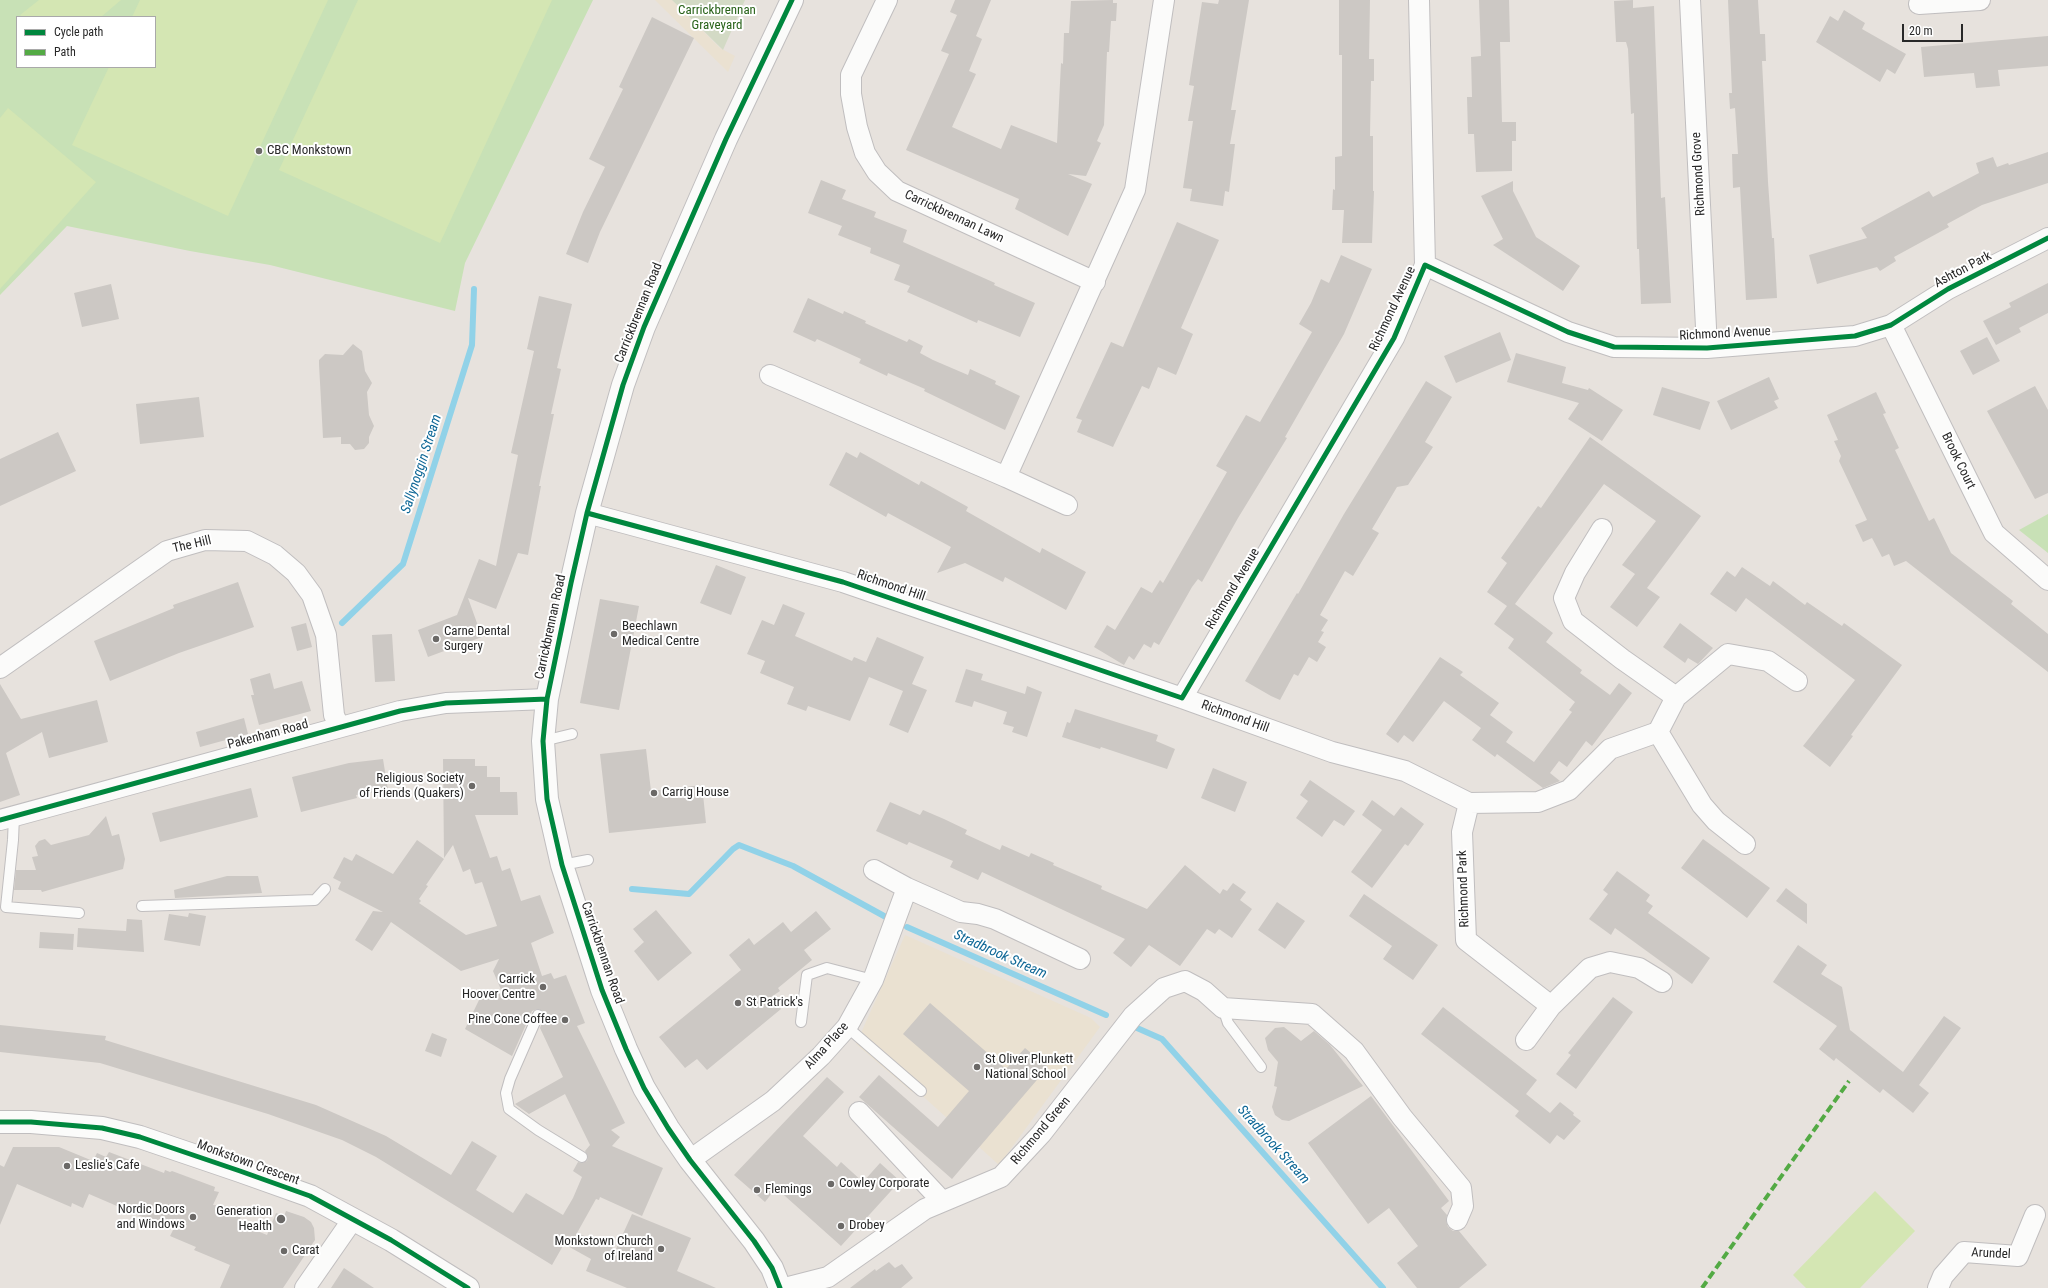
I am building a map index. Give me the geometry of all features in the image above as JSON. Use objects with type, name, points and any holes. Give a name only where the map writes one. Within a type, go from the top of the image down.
[{"type":"main road","name":"Carrickbrennan Road","points":[[780,1288],[772,1268],[754,1241],[690,1160],[644,1088],[626,1049],[602,990],[562,865],[547,799],[543,741],[547,699],[570,583],[587,513],[623,385],[644,327],[726,139],[792,0]]},
{"type":"main road","name":"Monkstown Crescent","points":[[0,1122],[31,1122],[102,1128],[140,1137],[310,1196],[391,1240],[468,1288]]},
{"type":"street","name":"Carrickbrennan Lawn","points":[[887,0],[850,75],[851,94],[857,127],[865,153],[877,172],[898,191],[1095,282]]},
{"type":"street","points":[[1006,477],[1095,282],[1135,190],[1164,0]]},
{"type":"street","name":"Richmond Avenue","points":[[1182,698],[1394,338],[1425,265],[1419,0]]},
{"type":"street","name":"Richmond Grove","points":[[1690,0],[1707,348]]},
{"type":"street","points":[[1919,4],[1980,0]]},
{"type":"street","name":"Ashton Park","points":[[1892,325],[1948,289],[2048,238]]},
{"type":"street","name":"Richmond Avenue","points":[[1425,265],[1568,332],[1614,348],[1707,348],[1855,336],[1892,325]]},
{"type":"street","name":"Brook Court","points":[[1892,325],[1994,533],[2048,580]]},
{"type":"street","points":[[770,375],[1067,505]]},
{"type":"street","name":"Richmond Hill","points":[[587,513],[843,582],[1182,698],[1332,752],[1405,771],[1470,803]]},
{"type":"street","points":[[1602,529],[1575,573],[1564,598],[1573,621],[1676,698]]},
{"type":"street","name":"The Hill","points":[[0,668],[167,551],[205,540],[247,541],[274,555],[296,574],[312,594],[326,635],[334,715],[338,727]]},
{"type":"street","points":[[1470,803],[1538,802],[1569,790],[1610,749],[1658,732],[1676,698],[1728,654],[1768,661],[1797,681]]},
{"type":"street","name":"Pakenham Road","points":[[7,818],[400,711],[446,703],[547,699]]},
{"type":"street","points":[[1658,732],[1702,805],[1716,821],[1745,844]]},
{"type":"street","name":"Richmond Park","points":[[1470,803],[1462,832],[1466,940],[1551,1006]]},
{"type":"street","points":[[874,870],[907,888],[961,912],[978,914],[995,920],[1080,959]]},
{"type":"street","name":"Alma Place","points":[[690,1160],[773,1101],[822,1056],[848,1027],[873,980],[907,888]]},
{"type":"street","points":[[1526,1040],[1551,1006],[1590,968],[1610,962],[1639,968],[1662,982]]},
{"type":"street","name":"Richmond Green","points":[[785,1288],[828,1277],[925,1209],[1001,1177],[1042,1134],[1128,1021],[1164,988],[1186,982],[1204,991],[1223,1008]]},
{"type":"street","points":[[1223,1008],[1257,1009],[1312,1014],[1354,1051],[1402,1117],[1461,1188],[1463,1206],[1457,1220]]},
{"type":"street","points":[[859,1112],[942,1201]]},
{"type":"street","name":"Arundel","points":[[1938,1288],[1944,1276],[1964,1252],[2018,1256],[2035,1215]]},
{"type":"street","points":[[305,1288],[353,1219]]},
{"type":"lane","points":[[543,741],[572,734]]},
{"type":"lane","points":[[7,818],[13,840],[6,907],[79,913]]},
{"type":"lane","points":[[562,865],[588,860]]},
{"type":"lane","points":[[142,906],[315,900],[325,890]]},
{"type":"lane","points":[[801,1022],[807,975],[827,968],[873,980]]},
{"type":"lane","points":[[1223,1008],[1228,1023],[1261,1067]]},
{"type":"lane","points":[[538,1015],[510,1079],[506,1093],[509,1109],[538,1130],[582,1157]]},
{"type":"lane","points":[[848,1027],[921,1091]]},
{"type":"shaded area","points":[[655,0],[672,0],[720,48],[735,56],[728,72]]},
{"type":"shaded area","name":"St Oliver Plunkett National School","points":[[905,935],[1091,1018],[1100,1027],[999,1165],[916,1090],[912,1092],[856,1044]]},
{"type":"green space","name":"CBC Monkstown","points":[[0,0],[593,0],[465,263],[455,311],[270,265],[190,251],[67,226],[0,295]]},
{"type":"green space","points":[[39,0],[121,0],[102,16],[20,15]]},
{"type":"green space","points":[[140,0],[328,0],[228,216],[72,145],[109,68],[156,68],[156,16],[132,16]]},
{"type":"green space","points":[[358,0],[552,0],[440,243],[279,170]]},
{"type":"green space","name":"Carrickbrennan Graveyard","points":[[672,0],[745,0],[723,50]]},
{"type":"green space","points":[[8,108],[96,182],[0,289],[0,118]]},
{"type":"green space","points":[[2048,514],[2048,553],[2019,530]]},
{"type":"green space","points":[[1875,1191],[1915,1231],[1860,1288],[1806,1288],[1793,1275]]},
{"type":"building","points":[[955,0],[991,0],[976,36],[982,39],[969,71],[976,74],[952,127],[1001,149],[1011,125],[1057,143],[1061,63],[1063,64],[1064,33],[1069,33],[1071,1],[1113,0],[1113,3],[1117,3],[1116,21],[1111,21],[1109,52],[1107,52],[1104,125],[1097,141],[1101,143],[1086,176],[1068,174],[1092,184],[1068,236],[1015,209],[1019,199],[906,150],[949,54],[941,51],[957,15],[950,12]]},
{"type":"building","points":[[1219,0],[1249,0],[1231,110],[1236,110],[1230,144],[1235,144],[1229,192],[1225,191],[1223,206],[1190,201],[1192,189],[1183,188],[1193,121],[1188,121],[1194,86],[1189,85],[1202,2],[1218,4]]},
{"type":"building","points":[[1339,0],[1370,0],[1369,59],[1374,59],[1374,81],[1371,81],[1370,136],[1373,136],[1374,191],[1372,243],[1342,243],[1344,210],[1332,210],[1333,189],[1335,190],[1335,157],[1342,156],[1342,55],[1339,55]]},
{"type":"building","points":[[1479,0],[1509,0],[1510,42],[1500,42],[1502,122],[1516,122],[1516,141],[1512,141],[1512,171],[1476,172],[1474,134],[1468,134],[1467,97],[1472,97],[1471,57],[1481,56]]},
{"type":"building","points":[[1633,0],[1633,8],[1654,6],[1661,198],[1665,197],[1671,303],[1641,304],[1639,249],[1637,249],[1634,113],[1631,114],[1628,49],[1626,42],[1616,42],[1614,1]]},
{"type":"building","points":[[1728,0],[1758,0],[1760,34],[1765,34],[1766,61],[1762,61],[1768,182],[1772,238],[1774,238],[1777,298],[1746,300],[1740,187],[1733,188],[1732,154],[1738,154],[1735,108],[1730,109],[1729,93],[1732,93]]},
{"type":"building","points":[[1844,10],[1865,23],[1862,29],[1906,54],[1895,74],[1887,69],[1880,82],[1816,42],[1830,16],[1838,21]]},
{"type":"building","points":[[652,17],[694,38],[600,232],[588,263],[566,254],[583,212],[605,167],[589,159],[623,89],[619,87]]},
{"type":"building","points":[[2048,36],[2048,66],[1998,70],[2000,86],[1976,88],[1974,73],[1924,77],[1921,47]]},
{"type":"building","points":[[2048,152],[2048,183],[1982,205],[1947,224],[1949,227],[1894,257],[1896,261],[1880,271],[1877,267],[1817,284],[1809,255],[1867,238],[1861,228],[1929,191],[1933,197],[1979,173],[1976,163],[1993,157],[1997,167],[2008,163],[2009,165]]},
{"type":"building","points":[[821,180],[846,190],[842,199],[876,212],[874,217],[907,230],[903,242],[995,283],[994,285],[1035,303],[1020,337],[978,320],[977,323],[907,292],[910,286],[894,280],[900,265],[870,253],[871,248],[838,235],[842,226],[808,213]]},
{"type":"building","points":[[1513,181],[1513,191],[1536,237],[1580,266],[1563,291],[1493,245],[1503,239],[1481,196]]},
{"type":"building","points":[[1177,222],[1219,240],[1181,328],[1193,334],[1176,375],[1158,367],[1149,389],[1142,386],[1113,447],[1077,432],[1082,420],[1076,418],[1111,342],[1123,347]]},
{"type":"building","points":[[1341,255],[1372,269],[1344,334],[1285,437],[1287,438],[1238,518],[1202,582],[1198,579],[1192,587],[1159,645],[1154,642],[1151,648],[1144,644],[1134,660],[1129,656],[1124,665],[1094,647],[1107,625],[1115,630],[1141,587],[1152,593],[1160,580],[1163,583],[1227,472],[1216,466],[1246,415],[1260,422],[1312,332],[1299,324],[1311,303],[1321,279],[1329,283]]},
{"type":"building","points":[[2048,283],[2048,313],[2019,328],[2021,332],[1996,345],[1983,321],[2011,307],[2009,303]]},
{"type":"building","points":[[111,284],[119,319],[82,327],[74,293]]},
{"type":"building","points":[[539,296],[572,304],[557,368],[561,369],[551,414],[554,414],[539,486],[541,486],[528,555],[518,553],[496,609],[468,598],[482,637],[428,657],[418,630],[457,615],[479,559],[496,566],[518,455],[511,453],[534,351],[527,349]]},
{"type":"building","points":[[808,298],[843,314],[844,311],[866,321],[865,323],[907,342],[909,339],[923,346],[920,353],[933,360],[968,375],[970,369],[996,381],[995,384],[1020,396],[1005,430],[924,391],[925,389],[888,373],[887,376],[859,363],[861,359],[817,339],[815,342],[793,332]]},
{"type":"building","points":[[1500,332],[1511,360],[1456,383],[1444,356]]},
{"type":"building","points":[[1987,337],[2000,361],[1973,375],[1960,351]]},
{"type":"building","points":[[353,344],[362,351],[365,371],[372,383],[367,392],[369,415],[374,426],[369,437],[369,443],[364,449],[355,450],[350,444],[341,444],[341,437],[323,438],[319,364],[319,360],[325,354],[343,355]]},
{"type":"building","points":[[1516,353],[1566,367],[1562,383],[1588,390],[1589,388],[1623,410],[1602,441],[1568,419],[1579,403],[1507,382]]},
{"type":"building","points":[[1769,377],[1779,399],[1774,401],[1778,408],[1731,430],[1717,401]]},
{"type":"building","points":[[1426,381],[1452,397],[1425,442],[1433,447],[1408,485],[1397,487],[1372,529],[1379,533],[1353,576],[1345,571],[1320,615],[1328,620],[1321,631],[1324,632],[1318,642],[1326,647],[1317,662],[1309,657],[1298,676],[1294,674],[1280,700],[1271,696],[1245,681],[1297,593],[1298,594],[1344,514]]},
{"type":"building","points":[[2035,386],[2048,410],[2048,493],[2035,499],[1987,411]]},
{"type":"building","points":[[1662,387],[1710,402],[1700,430],[1653,415]]},
{"type":"building","points":[[1876,392],[1886,413],[1883,414],[1899,448],[1895,450],[1929,521],[1934,518],[1951,553],[2013,601],[2011,604],[2048,634],[2048,672],[1906,561],[1894,566],[1889,554],[1882,557],[1872,538],[1863,542],[1855,525],[1867,520],[1839,461],[1841,456],[1834,441],[1838,440],[1827,415]]},
{"type":"building","points":[[199,397],[204,437],[140,444],[136,404]]},
{"type":"building","points":[[58,432],[76,471],[0,506],[0,459]]},
{"type":"building","points":[[1590,437],[1701,516],[1647,588],[1660,597],[1637,627],[1610,607],[1635,574],[1622,565],[1656,521],[1604,484],[1515,604],[1553,633],[1546,642],[1582,670],[1580,673],[1610,695],[1619,683],[1632,693],[1592,746],[1586,741],[1567,767],[1559,761],[1550,773],[1560,781],[1543,788],[1497,754],[1495,757],[1472,740],[1481,728],[1444,701],[1413,742],[1404,735],[1398,743],[1386,734],[1440,657],[1463,672],[1460,675],[1499,703],[1490,715],[1513,732],[1506,742],[1534,762],[1572,712],[1569,710],[1575,702],[1508,648],[1514,639],[1494,624],[1507,606],[1487,592],[1507,563],[1501,558],[1538,506],[1541,508]]},
{"type":"building","points":[[846,452],[857,458],[860,452],[919,485],[921,481],[968,507],[966,511],[1040,553],[1042,548],[1086,572],[1066,610],[1005,577],[1003,582],[965,563],[937,573],[951,547],[888,513],[886,517],[829,485]]},
{"type":"building","points":[[716,565],[746,577],[731,615],[700,603]]},
{"type":"building","points":[[1742,567],[1770,586],[1773,581],[1805,605],[1807,602],[1842,626],[1844,623],[1902,665],[1851,735],[1853,736],[1830,767],[1803,746],[1855,680],[1746,598],[1736,612],[1710,594],[1727,571],[1735,577]]},
{"type":"building","points":[[238,582],[254,627],[179,653],[110,681],[94,641],[174,608],[173,605]]},
{"type":"building","points":[[600,599],[639,606],[619,710],[580,703]]},
{"type":"building","points":[[783,604],[805,613],[795,636],[852,661],[854,657],[866,662],[877,637],[924,657],[912,684],[927,690],[908,733],[889,725],[903,691],[869,677],[850,721],[808,706],[806,711],[787,704],[794,687],[760,673],[765,661],[747,654],[762,620],[774,625]]},
{"type":"building","points":[[306,623],[312,647],[297,651],[291,627]]},
{"type":"building","points":[[1680,623],[1713,648],[1698,664],[1688,658],[1685,663],[1663,647]]},
{"type":"building","points":[[392,634],[395,681],[375,682],[372,635]]},
{"type":"building","points":[[966,669],[983,674],[981,680],[1025,694],[1027,686],[1042,692],[1027,737],[1012,732],[1014,727],[1003,724],[1007,712],[974,701],[972,707],[955,702]]},
{"type":"building","points":[[270,673],[274,689],[302,681],[311,711],[259,725],[251,695],[254,695],[250,679]]},
{"type":"building","points":[[0,684],[21,719],[97,700],[108,742],[49,758],[42,732],[6,753],[20,795],[0,802]]},
{"type":"building","points":[[1075,709],[1158,735],[1156,741],[1175,749],[1167,769],[1101,747],[1100,749],[1062,737],[1067,722],[1070,723]]},
{"type":"building","points":[[244,718],[248,734],[200,747],[196,732]]},
{"type":"building","name":"Carrig House","points":[[646,749],[651,791],[702,785],[706,823],[609,833],[600,754]]},
{"type":"building","points":[[383,759],[388,790],[356,795],[357,798],[301,812],[292,777],[349,763]]},
{"type":"building","points":[[443,759],[475,759],[475,766],[487,766],[487,777],[500,777],[500,792],[517,792],[518,815],[475,815],[490,858],[497,856],[502,871],[510,868],[521,901],[540,895],[554,933],[531,943],[542,976],[551,973],[554,979],[566,975],[585,1023],[577,1026],[625,1123],[611,1130],[620,1137],[612,1146],[663,1168],[642,1216],[600,1197],[599,1200],[596,1199],[577,1233],[616,1249],[632,1214],[691,1238],[677,1271],[716,1288],[627,1288],[586,1271],[591,1259],[564,1244],[552,1265],[376,1157],[342,1140],[268,1114],[100,1063],[0,1052],[0,1025],[106,1036],[105,1040],[316,1105],[386,1136],[451,1175],[472,1141],[497,1156],[476,1190],[513,1213],[526,1193],[563,1215],[573,1198],[582,1177],[573,1171],[578,1162],[582,1163],[587,1161],[588,1157],[585,1151],[590,1145],[565,1094],[529,1114],[515,1104],[563,1077],[540,1028],[544,1017],[543,1011],[538,1009],[532,1011],[512,1056],[465,1029],[479,1000],[502,992],[493,971],[499,959],[461,971],[391,922],[372,951],[355,940],[373,911],[383,912],[338,889],[341,882],[333,878],[344,857],[352,861],[356,854],[393,874],[417,840],[444,859],[426,885],[428,886],[419,899],[421,901],[419,903],[466,935],[497,926],[482,882],[475,884],[470,869],[463,872],[453,845],[444,858]]},
{"type":"building","points":[[1213,768],[1247,782],[1235,812],[1201,798]]},
{"type":"building","points":[[1310,780],[1355,811],[1344,826],[1334,820],[1322,837],[1296,818],[1308,801],[1300,795]]},
{"type":"building","points":[[251,788],[258,817],[160,842],[152,813]]},
{"type":"building","points":[[1372,800],[1394,816],[1401,807],[1424,824],[1408,846],[1405,844],[1372,888],[1351,872],[1382,830],[1362,815]]},
{"type":"building","points":[[890,802],[920,815],[923,810],[944,819],[967,830],[965,834],[1000,850],[1002,845],[1029,857],[1031,853],[1054,863],[1053,865],[1102,886],[1101,889],[1147,909],[1185,865],[1220,894],[1223,889],[1227,891],[1233,883],[1246,892],[1240,900],[1252,909],[1232,938],[1219,929],[1215,934],[1207,929],[1180,966],[1149,945],[1131,967],[1113,953],[1125,939],[982,872],[978,880],[950,867],[953,861],[909,842],[907,845],[876,831]]},
{"type":"building","points":[[106,816],[112,836],[119,834],[125,859],[123,869],[42,892],[41,890],[14,890],[16,870],[36,870],[32,857],[38,856],[35,846],[39,841],[45,839],[51,845],[89,835]]},
{"type":"building","points":[[1703,839],[1770,888],[1747,918],[1681,868]]},
{"type":"building","points":[[1617,871],[1650,895],[1646,901],[1653,906],[1648,913],[1710,958],[1692,984],[1615,928],[1611,935],[1589,919],[1608,894],[1603,890]]},
{"type":"building","points":[[227,876],[258,876],[262,893],[175,898],[174,890]]},
{"type":"building","points":[[1786,888],[1807,904],[1807,924],[1776,901]]},
{"type":"building","points":[[1364,894],[1438,945],[1413,980],[1383,959],[1392,946],[1349,916]]},
{"type":"building","points":[[1277,902],[1305,921],[1285,949],[1258,930]]},
{"type":"building","points":[[656,910],[692,953],[658,981],[634,951],[644,942],[633,929]]},
{"type":"building","name":"St Patrick's","points":[[816,911],[831,929],[804,950],[812,960],[778,988],[780,991],[771,997],[781,1009],[707,1070],[697,1059],[685,1068],[659,1037],[741,970],[729,955],[749,938],[754,945],[783,922],[791,932]]},
{"type":"building","points":[[189,913],[206,916],[200,946],[164,940],[169,914],[188,917]]},
{"type":"building","points":[[127,919],[142,920],[144,952],[77,947],[78,928],[126,931]]},
{"type":"building","points":[[40,932],[74,934],[73,950],[39,948]]},
{"type":"building","points":[[1798,945],[1827,965],[1821,974],[1842,987],[1850,1030],[1903,1072],[1944,1016],[1961,1028],[1919,1085],[1929,1093],[1913,1113],[1883,1089],[1880,1093],[1836,1058],[1834,1061],[1819,1049],[1837,1026],[1773,982]]},
{"type":"building","points":[[1613,997],[1633,1012],[1576,1089],[1556,1074],[1571,1055],[1568,1053]]},
{"type":"building","points":[[930,1003],[1006,1069],[1025,1048],[1048,1067],[952,1179],[859,1097],[879,1075],[938,1127],[969,1091],[903,1034]]},
{"type":"building","points":[[1443,1007],[1537,1080],[1526,1094],[1550,1113],[1560,1102],[1574,1113],[1573,1115],[1581,1121],[1564,1140],[1557,1135],[1550,1144],[1515,1116],[1519,1111],[1421,1034]]},
{"type":"building","points":[[1284,1027],[1301,1041],[1314,1031],[1330,1045],[1363,1086],[1289,1121],[1282,1120],[1275,1115],[1272,1107],[1277,1087],[1274,1086],[1278,1062],[1268,1050],[1265,1038],[1275,1028]]},
{"type":"building","points":[[432,1033],[447,1039],[441,1057],[425,1051]]},
{"type":"building","points":[[827,1077],[844,1092],[803,1136],[837,1167],[841,1162],[863,1182],[880,1163],[900,1181],[841,1246],[776,1188],[765,1202],[734,1175]]},
{"type":"building","points":[[1371,1096],[1449,1201],[1441,1208],[1447,1215],[1446,1221],[1448,1227],[1453,1231],[1459,1231],[1487,1265],[1459,1288],[1417,1288],[1397,1263],[1418,1246],[1389,1208],[1368,1224],[1308,1143]]},
{"type":"building","points":[[13,1147],[59,1147],[93,1161],[97,1153],[106,1157],[109,1152],[164,1173],[165,1170],[170,1172],[172,1171],[215,1187],[214,1191],[219,1192],[213,1205],[241,1207],[240,1211],[243,1212],[238,1223],[267,1235],[276,1213],[284,1216],[286,1211],[304,1217],[311,1222],[314,1228],[315,1240],[283,1288],[220,1288],[230,1265],[194,1250],[196,1247],[170,1236],[173,1230],[89,1194],[83,1208],[72,1203],[71,1207],[17,1184],[0,1225],[0,1165],[4,1167]]},
{"type":"building","points":[[889,1262],[895,1268],[902,1264],[913,1278],[901,1288],[850,1288],[875,1269],[876,1271]]},
{"type":"building","points":[[344,1268],[374,1288],[331,1288]]},
{"type":"waterway","name":"Sallynoggin Stream","points":[[342,623],[403,564],[472,345],[474,289]]},
{"type":"waterway","name":"Stradbrook Stream","points":[[632,889],[689,894],[733,849],[739,845],[793,866],[884,916]]},
{"type":"waterway","name":"Stradbrook Stream","points":[[907,927],[1106,1015]]},
{"type":"waterway","name":"Stradbrook Stream","points":[[1137,1028],[1162,1039],[1383,1288]]},
{"type":"marked path","points":[[1702,1288],[1849,1081]]},
{"type":"cycle path","points":[[780,1288],[772,1268],[754,1241],[690,1160],[668,1128],[644,1088],[626,1049],[602,990],[562,865],[547,799],[543,741],[547,699],[571,583],[587,513],[623,385],[644,327],[726,139],[792,0]]},
{"type":"cycle path","points":[[587,513],[843,582],[1182,698],[1394,338],[1425,265],[1568,332],[1614,347],[1707,348],[1855,336],[1891,325],[1948,289],[2048,238]]},
{"type":"cycle path","points":[[0,820],[400,711],[446,703],[547,699]]},
{"type":"cycle path","points":[[0,1122],[31,1122],[102,1128],[140,1137],[240,1171],[310,1196],[391,1240],[468,1288]]},
{"type":"place","name":"CBC Monkstown","points":[[259,151]]},
{"type":"place","name":"Beechlawn Medical Centre","points":[[614,634]]},
{"type":"place","name":"Carne Dental Surgery","points":[[436,639]]},
{"type":"place","name":"Religious Society of Friends (Quakers)","points":[[472,786]]},
{"type":"place","name":"Carrig House","points":[[654,793]]},
{"type":"place","name":"Carrick Hoover Centre","points":[[543,987]]},
{"type":"place","name":"St Patrick's","points":[[738,1003]]},
{"type":"place","name":"Pine Cone Coffee","points":[[565,1020]]},
{"type":"place","name":"St Oliver Plunkett National School","points":[[977,1067]]},
{"type":"place","name":"Leslie's Cafe","points":[[67,1166]]},
{"type":"place","name":"Cowley Corporate","points":[[831,1184]]},
{"type":"place","name":"Flemings","points":[[757,1190]]},
{"type":"place","name":"Nordic Doors and Windows","points":[[193,1217]]},
{"type":"place","name":"Generation Health","points":[[281,1219]]},
{"type":"place","name":"Drobey","points":[[841,1226]]},
{"type":"place","name":"Monkstown Church of Ireland","points":[[661,1249]]},
{"type":"place","name":"Carat","points":[[284,1251]]}]
